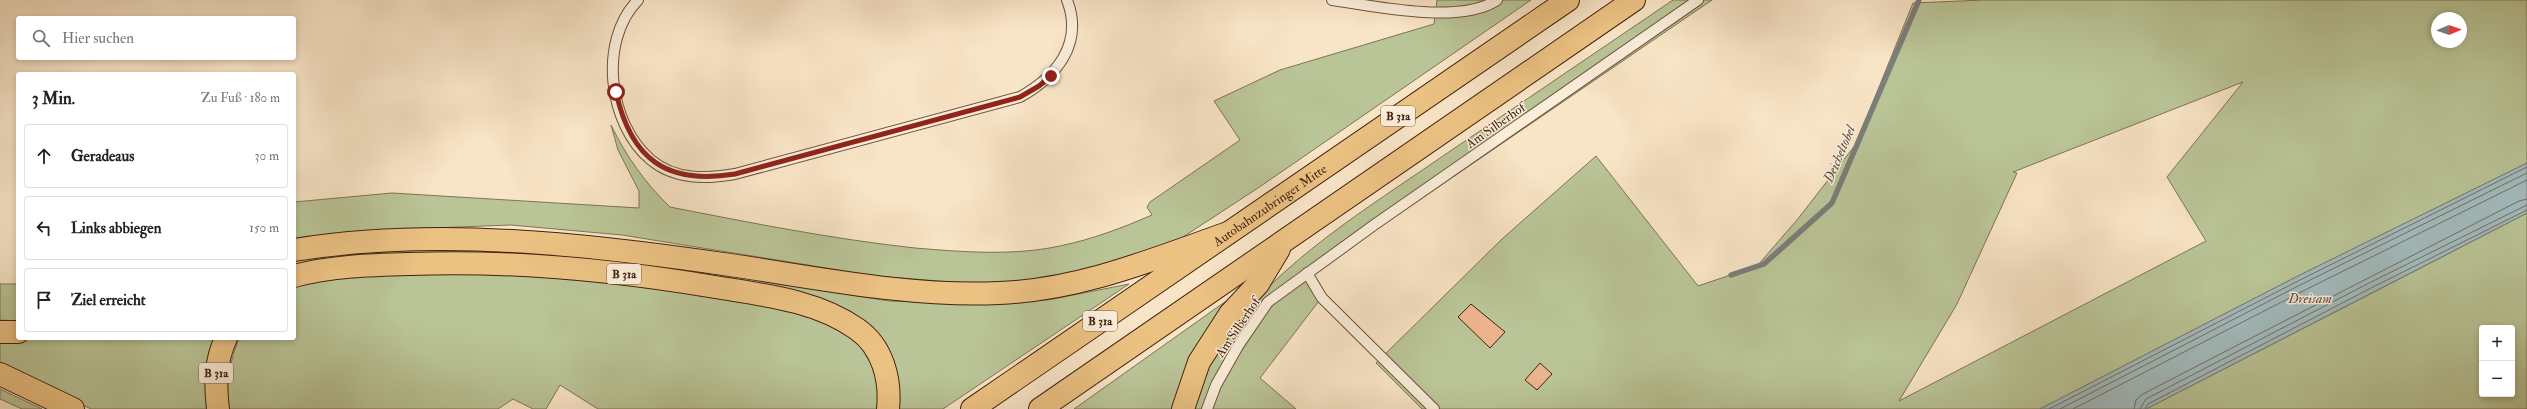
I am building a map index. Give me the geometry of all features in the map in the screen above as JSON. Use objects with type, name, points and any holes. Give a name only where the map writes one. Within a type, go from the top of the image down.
[{"type":"highway","name":"Autobahnzubringer Mitte","points":[[972,409],[1568,0]]},
{"type":"highway","points":[[1040,409],[1634,0]]},
{"type":"highway","points":[[296,250],[325,245],[429,240],[545,243],[680,258],[840,281],[936,292],[1001,293],[1051,288],[1096,279],[1228,233]]},
{"type":"highway","points":[[1183,409],[1199,362],[1230,314],[1258,284],[1284,241]]},
{"type":"highway","name":"B 31a","points":[[296,276],[314,271],[359,265],[455,262],[529,265],[661,278],[791,300],[832,316],[858,329],[875,346],[886,370],[889,395],[888,409]]},
{"type":"highway","points":[[0,332],[16,332]]},
{"type":"highway","name":"B 31a","points":[[218,409],[215,384],[219,354],[225,340]]},
{"type":"highway","points":[[0,374],[73,409]]},
{"type":"lane","points":[[638,0],[631,7],[622,24],[615,47],[613,68],[621,115],[629,133],[652,160],[677,174],[711,178],[735,174],[1020,97],[1039,86],[1062,62],[1069,46],[1071,26],[1067,0]]},
{"type":"lane","points":[[1332,0],[1434,14],[1462,11],[1495,1]]},
{"type":"lane","points":[[1353,3],[1364,0]]},
{"type":"lane","name":"Am Silberhof","points":[[1207,409],[1216,385],[1238,346],[1268,302],[1306,273],[1698,0]]},
{"type":"lane","points":[[1306,273],[1322,298],[1434,409]]},
{"type":"green space","points":[[1437,0],[1531,0],[1258,188],[1180,239],[1154,251],[1060,279],[989,285],[876,276],[622,235],[511,225],[379,230],[296,240],[296,202],[392,193],[639,208],[639,191],[618,150],[611,125],[623,148],[637,169],[670,207],[762,225],[915,248],[970,252],[1006,252],[1060,246],[1107,233],[1152,215],[1147,207],[1150,202],[1240,140],[1214,101],[1280,70],[1434,24]]},
{"type":"green space","points":[[1673,0],[1712,0],[1305,278],[1319,301],[1260,378],[1296,409],[1194,409],[1210,363],[1224,338],[1246,310],[1298,261],[1326,238],[1384,196]]},
{"type":"green space","points":[[1984,0],[2527,0],[2527,163],[2298,276],[2040,409],[1422,409],[1376,363],[1502,239],[1596,156],[1698,286],[1757,266],[1797,220],[1863,135],[1871,107],[1913,3]],"holes":[[[2243,82],[2167,177],[2206,241],[1899,401],[1957,304],[2017,173],[2013,172]]]},
{"type":"green space","points":[[2527,213],[2527,409],[2146,409]]},
{"type":"green space","points":[[437,248],[507,249],[633,260],[889,301],[952,303],[1048,300],[1129,284],[943,409],[897,409],[861,324],[667,271],[296,270],[296,261],[308,258]]},
{"type":"green space","points":[[488,272],[605,280],[780,307],[815,318],[857,340],[879,378],[882,409],[598,409],[560,385],[546,409],[533,409],[513,399],[498,409],[229,409],[227,391],[229,373],[238,340],[296,340],[296,286],[340,275]]},
{"type":"green space","points":[[0,284],[16,284],[16,321],[0,320]]},
{"type":"green space","points":[[1229,299],[1177,409],[1074,409]]},
{"type":"green space","points":[[217,340],[210,364],[207,382],[207,409],[91,409],[0,365],[0,341]]},
{"type":"green space","points":[[0,389],[42,409],[22,409],[0,399]]},
{"type":"water","name":"Dreisam","points":[[2527,163],[2527,213],[2146,409],[2040,409],[2298,276]]},
{"type":"building","points":[[1471,304],[1505,332],[1490,348],[1458,317]]},
{"type":"building","points":[[1540,363],[1552,374],[1537,390],[1525,380]]},
{"type":"waterway","name":"Deicheltobel","points":[[1731,275],[1764,264],[1832,203],[1919,0]]},
{"type":"route","points":[[616,92],[621,115],[629,133],[640,149],[652,160],[677,174],[695,178],[711,178],[735,174],[1020,97],[1039,86],[1051,76]]}]
